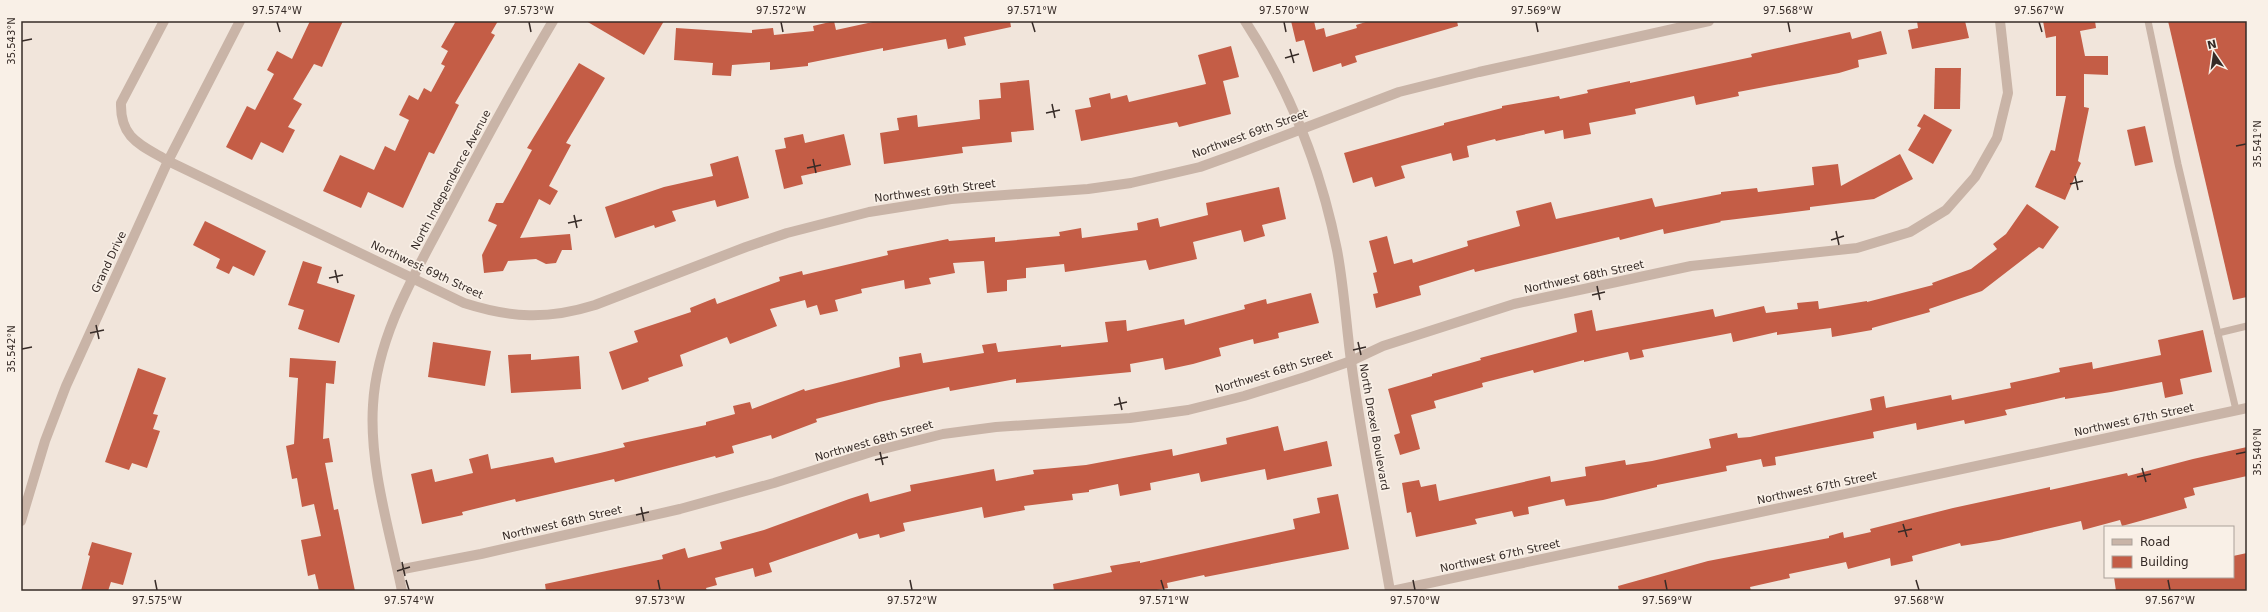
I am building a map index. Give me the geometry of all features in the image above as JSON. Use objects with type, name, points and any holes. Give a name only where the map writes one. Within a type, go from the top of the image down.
[{"type":"street","name":"Northwest 69th Street","points":[[164,21],[125,92],[121,103],[121,115],[128,135],[136,142],[168,161],[413,278],[464,304],[491,312],[513,316],[556,315],[573,312],[613,299],[712,259],[787,233],[869,212],[951,199],[1088,189],[1131,182],[1200,167],[1399,92],[1479,72],[1709,21]]},
{"type":"street","name":"Grand Drive","points":[[21,521],[45,441],[66,386],[168,161],[240,21]]},
{"type":"street","name":"North Independence Avenue","points":[[402,591],[376,468],[372,436],[373,405],[377,373],[385,340],[413,278],[504,105],[553,21]]},
{"type":"street","name":"North Drexel Boulevard","points":[[1245,21],[1264,50],[1283,88],[1300,129],[1326,202],[1337,251],[1351,361],[1391,591]]},
{"type":"street","name":"Northwest 68th Street","points":[[398,570],[481,554],[680,509],[774,483],[872,452],[943,434],[996,427],[1130,418],[1188,410],[1244,396],[1351,361],[1383,346],[1514,304],[1691,266],[1857,248],[1910,232],[1946,210],[1975,177],[1996,138],[2008,93],[2000,21]]},
{"type":"street","name":"Northwest 67th Street","points":[[1391,591],[2247,408]]},
{"type":"lane","points":[[2148,21],[2236,410]]},
{"type":"lane","points":[[2218,333],[2247,326]]},
{"type":"building","points":[[310,21],[343,21],[322,67],[314,64],[293,99],[302,104],[288,127],[295,130],[283,153],[261,142],[252,160],[226,147],[247,106],[255,110],[274,74],[267,70],[277,51],[292,59]]},
{"type":"building","points":[[456,21],[498,21],[491,33],[495,35],[455,103],[459,105],[434,154],[429,152],[403,208],[368,192],[361,208],[323,191],[340,155],[374,170],[385,146],[395,151],[409,120],[399,115],[409,95],[418,100],[424,88],[431,92],[445,66],[441,64],[448,51],[441,47]]},
{"type":"building","points":[[586,21],[664,21],[644,55]]},
{"type":"building","points":[[834,21],[836,30],[877,21],[1010,21],[1011,27],[964,37],[966,45],[948,49],[946,39],[883,51],[883,48],[808,63],[808,66],[770,70],[770,62],[732,65],[731,76],[712,75],[713,63],[674,60],[676,28],[752,33],[752,30],[773,28],[774,35],[814,31],[813,26]]},
{"type":"building","points":[[1291,21],[1314,21],[1316,30],[1324,28],[1326,37],[1357,28],[1356,25],[1369,21],[1457,21],[1458,26],[1355,56],[1357,62],[1342,67],[1341,63],[1313,72],[1304,40],[1296,42]]},
{"type":"building","points":[[1917,21],[1965,21],[1969,38],[1912,49],[1908,30],[1918,28]]},
{"type":"building","points":[[2043,21],[2095,21],[2096,28],[2080,31],[2085,56],[2108,56],[2108,75],[2084,74],[2084,107],[2089,108],[2078,161],[2081,163],[2065,200],[2035,187],[2051,150],[2055,151],[2066,96],[2056,96],[2056,36],[2046,38]]},
{"type":"building","points":[[2168,21],[2247,21],[2247,297],[2233,300]]},
{"type":"building","points":[[1881,31],[1887,54],[1858,60],[1859,67],[1839,73],[1738,92],[1739,96],[1696,105],[1694,96],[1635,109],[1636,114],[1589,123],[1591,134],[1564,139],[1563,130],[1545,134],[1544,130],[1496,141],[1495,139],[1467,146],[1469,157],[1453,161],[1451,153],[1401,166],[1405,178],[1375,187],[1372,177],[1353,183],[1344,153],[1444,125],[1444,123],[1502,108],[1502,106],[1559,96],[1560,99],[1588,93],[1587,90],[1630,81],[1630,83],[1752,57],[1751,54],[1850,32],[1852,39]]},
{"type":"building","points":[[1231,46],[1239,77],[1223,81],[1231,114],[1179,127],[1177,122],[1081,141],[1075,110],[1091,107],[1089,98],[1110,93],[1111,99],[1127,95],[1129,102],[1206,84],[1198,55]]},
{"type":"building","points":[[579,63],[605,78],[566,143],[571,145],[549,186],[558,191],[550,205],[539,199],[520,238],[570,234],[572,250],[562,250],[556,263],[546,264],[536,259],[508,261],[503,271],[484,273],[482,255],[497,225],[488,221],[496,203],[503,203],[532,150],[527,148]]},
{"type":"building","points":[[1935,68],[1961,68],[1960,109],[1934,109]]},
{"type":"building","points":[[1029,80],[1034,130],[1011,132],[1012,142],[962,147],[963,153],[884,164],[880,133],[899,130],[897,118],[917,115],[918,127],[980,119],[979,100],[1001,98],[1000,83]]},
{"type":"building","points":[[1924,114],[1952,130],[1933,164],[1908,150],[1921,128],[1917,126]]},
{"type":"building","points":[[2145,126],[2153,162],[2135,166],[2127,130]]},
{"type":"building","points":[[803,134],[805,143],[844,134],[851,165],[801,176],[803,184],[784,189],[775,150],[786,148],[784,138]]},
{"type":"building","points":[[1900,154],[1913,179],[1874,199],[1810,207],[1810,210],[1720,221],[1721,222],[1664,234],[1663,229],[1620,240],[1619,237],[1475,272],[1474,269],[1419,286],[1421,295],[1376,308],[1373,294],[1378,293],[1373,273],[1377,272],[1369,241],[1387,236],[1394,264],[1412,259],[1413,263],[1468,246],[1467,241],[1520,226],[1516,211],[1551,202],[1556,219],[1652,198],[1655,207],[1721,194],[1721,192],[1757,188],[1758,192],[1814,185],[1812,167],[1838,164],[1841,186]]},
{"type":"building","points":[[738,156],[749,198],[717,207],[715,200],[672,211],[676,221],[655,228],[654,225],[615,238],[605,207],[664,187],[713,176],[710,164]]},
{"type":"building","points":[[1279,187],[1286,219],[1262,225],[1265,236],[1244,242],[1241,230],[1193,242],[1197,259],[1149,270],[1146,260],[1065,272],[1064,264],[1026,268],[1026,278],[1007,280],[1007,291],[987,293],[984,261],[953,263],[955,273],[929,278],[931,284],[905,289],[904,280],[861,289],[862,293],[835,300],[838,311],[820,315],[817,305],[807,308],[805,300],[770,309],[777,326],[730,344],[727,337],[680,355],[683,366],[648,378],[649,381],[622,390],[609,352],[638,342],[634,331],[691,312],[690,308],[715,298],[717,304],[780,281],[779,277],[802,271],[803,275],[888,255],[887,251],[948,239],[949,241],[995,237],[995,242],[1060,236],[1059,232],[1081,228],[1082,238],[1138,230],[1137,223],[1158,218],[1160,227],[1208,215],[1206,203]]},
{"type":"building","points":[[2027,204],[2059,227],[2043,249],[2039,247],[1982,291],[1929,309],[1930,312],[1872,328],[1872,330],[1832,337],[1831,328],[1777,335],[1777,332],[1733,342],[1731,333],[1642,350],[1644,357],[1630,360],[1628,352],[1584,362],[1584,360],[1534,373],[1533,370],[1482,383],[1483,387],[1434,401],[1436,408],[1411,415],[1420,449],[1400,455],[1394,435],[1400,433],[1388,389],[1432,376],[1432,374],[1481,360],[1480,358],[1577,332],[1574,314],[1592,310],[1596,331],[1713,309],[1715,317],[1764,306],[1766,313],[1798,309],[1797,303],[1818,301],[1819,309],[1867,302],[1933,285],[1932,283],[1971,269],[1997,249],[1993,244],[2006,234]]},
{"type":"building","points":[[205,221],[266,251],[254,276],[233,266],[229,274],[216,268],[220,259],[193,245]]},
{"type":"building","points":[[303,261],[322,267],[317,283],[355,295],[339,343],[298,329],[304,310],[288,305]]},
{"type":"building","points":[[1311,293],[1319,323],[1278,333],[1279,338],[1254,344],[1253,339],[1219,348],[1221,356],[1193,364],[1165,370],[1163,358],[1130,364],[1131,372],[1016,383],[1016,379],[950,391],[949,387],[879,402],[816,419],[817,422],[772,439],[771,435],[732,446],[734,453],[716,458],[715,456],[615,482],[614,479],[516,502],[515,499],[462,512],[463,515],[422,524],[411,474],[432,469],[435,482],[473,473],[469,459],[488,454],[491,469],[553,457],[555,463],[600,453],[625,447],[623,443],[706,425],[706,422],[735,414],[733,406],[750,402],[752,409],[804,389],[805,391],[900,367],[899,357],[921,353],[923,363],[984,353],[982,345],[996,343],[998,352],[1061,345],[1061,347],[1108,342],[1105,322],[1126,320],[1127,331],[1184,319],[1185,325],[1245,309],[1244,305],[1266,299],[1267,304]]},
{"type":"building","points":[[2203,330],[2212,372],[2180,379],[2183,394],[2165,398],[2162,382],[2111,392],[2065,399],[2065,397],[2005,410],[2007,415],[1965,424],[1964,420],[1917,430],[1916,423],[1873,432],[1874,438],[1775,457],[1776,465],[1763,467],[1761,459],[1726,466],[1727,471],[1657,485],[1657,487],[1603,500],[1566,506],[1564,499],[1528,507],[1529,514],[1514,517],[1512,511],[1475,519],[1477,524],[1416,537],[1411,512],[1407,513],[1402,483],[1419,480],[1421,487],[1436,484],[1439,501],[1550,476],[1551,482],[1586,476],[1585,467],[1625,460],[1626,465],[1652,461],[1711,448],[1709,439],[1737,433],[1738,438],[1750,437],[1872,410],[1870,399],[1884,396],[1886,408],[1951,395],[1952,400],[2011,388],[2010,383],[2060,372],[2059,368],[2092,362],[2093,369],[2161,355],[2158,340]]},
{"type":"building","points":[[433,342],[491,351],[485,386],[428,377]]},
{"type":"building","points":[[531,354],[531,360],[579,356],[581,389],[511,393],[508,355]]},
{"type":"building","points":[[290,358],[336,361],[334,384],[326,383],[323,439],[329,438],[333,462],[325,463],[334,510],[338,509],[355,591],[319,591],[315,574],[308,576],[301,540],[321,536],[314,504],[302,507],[297,478],[292,479],[286,446],[294,444],[298,378],[289,377]]},
{"type":"building","points":[[138,368],[166,378],[153,414],[158,415],[153,429],[160,431],[147,468],[132,463],[129,470],[105,462]]},
{"type":"building","points":[[1278,426],[1284,451],[1327,441],[1332,466],[1267,480],[1265,469],[1201,482],[1199,473],[1150,483],[1151,490],[1120,496],[1118,484],[1089,490],[1089,492],[1072,494],[1073,500],[1024,506],[1025,510],[984,518],[982,507],[903,523],[905,531],[880,538],[879,534],[859,539],[857,533],[769,563],[772,572],[755,577],[753,568],[715,578],[717,585],[706,588],[707,591],[546,591],[545,584],[663,559],[662,555],[685,548],[688,558],[722,549],[720,542],[764,530],[868,493],[870,502],[911,491],[910,485],[994,469],[996,481],[1034,474],[1033,470],[1086,465],[1172,449],[1173,456],[1227,444],[1226,438]]},
{"type":"building","points":[[2247,447],[2247,476],[2193,488],[2195,495],[2184,498],[2187,508],[2122,526],[2120,520],[2083,530],[2081,521],[1999,540],[1961,546],[1960,543],[1912,556],[1913,561],[1891,566],[1890,558],[1848,569],[1846,562],[1789,574],[1790,578],[1750,587],[1751,591],[1619,591],[1618,586],[1708,561],[1829,538],[1829,536],[1843,532],[1844,538],[1871,532],[1870,529],[1953,508],[2050,487],[2050,490],[2127,473],[2128,476]]},
{"type":"building","points":[[1338,494],[1349,549],[1205,577],[1204,575],[1167,583],[1168,588],[1151,591],[1054,591],[1053,584],[1112,572],[1110,566],[1140,561],[1140,563],[1295,529],[1293,519],[1320,513],[1317,498]]},
{"type":"building","points":[[92,542],[132,553],[123,585],[111,582],[108,591],[81,591]]},
{"type":"building","points":[[2247,553],[2247,591],[2116,591],[2114,578],[2234,578],[2234,556]]}]
